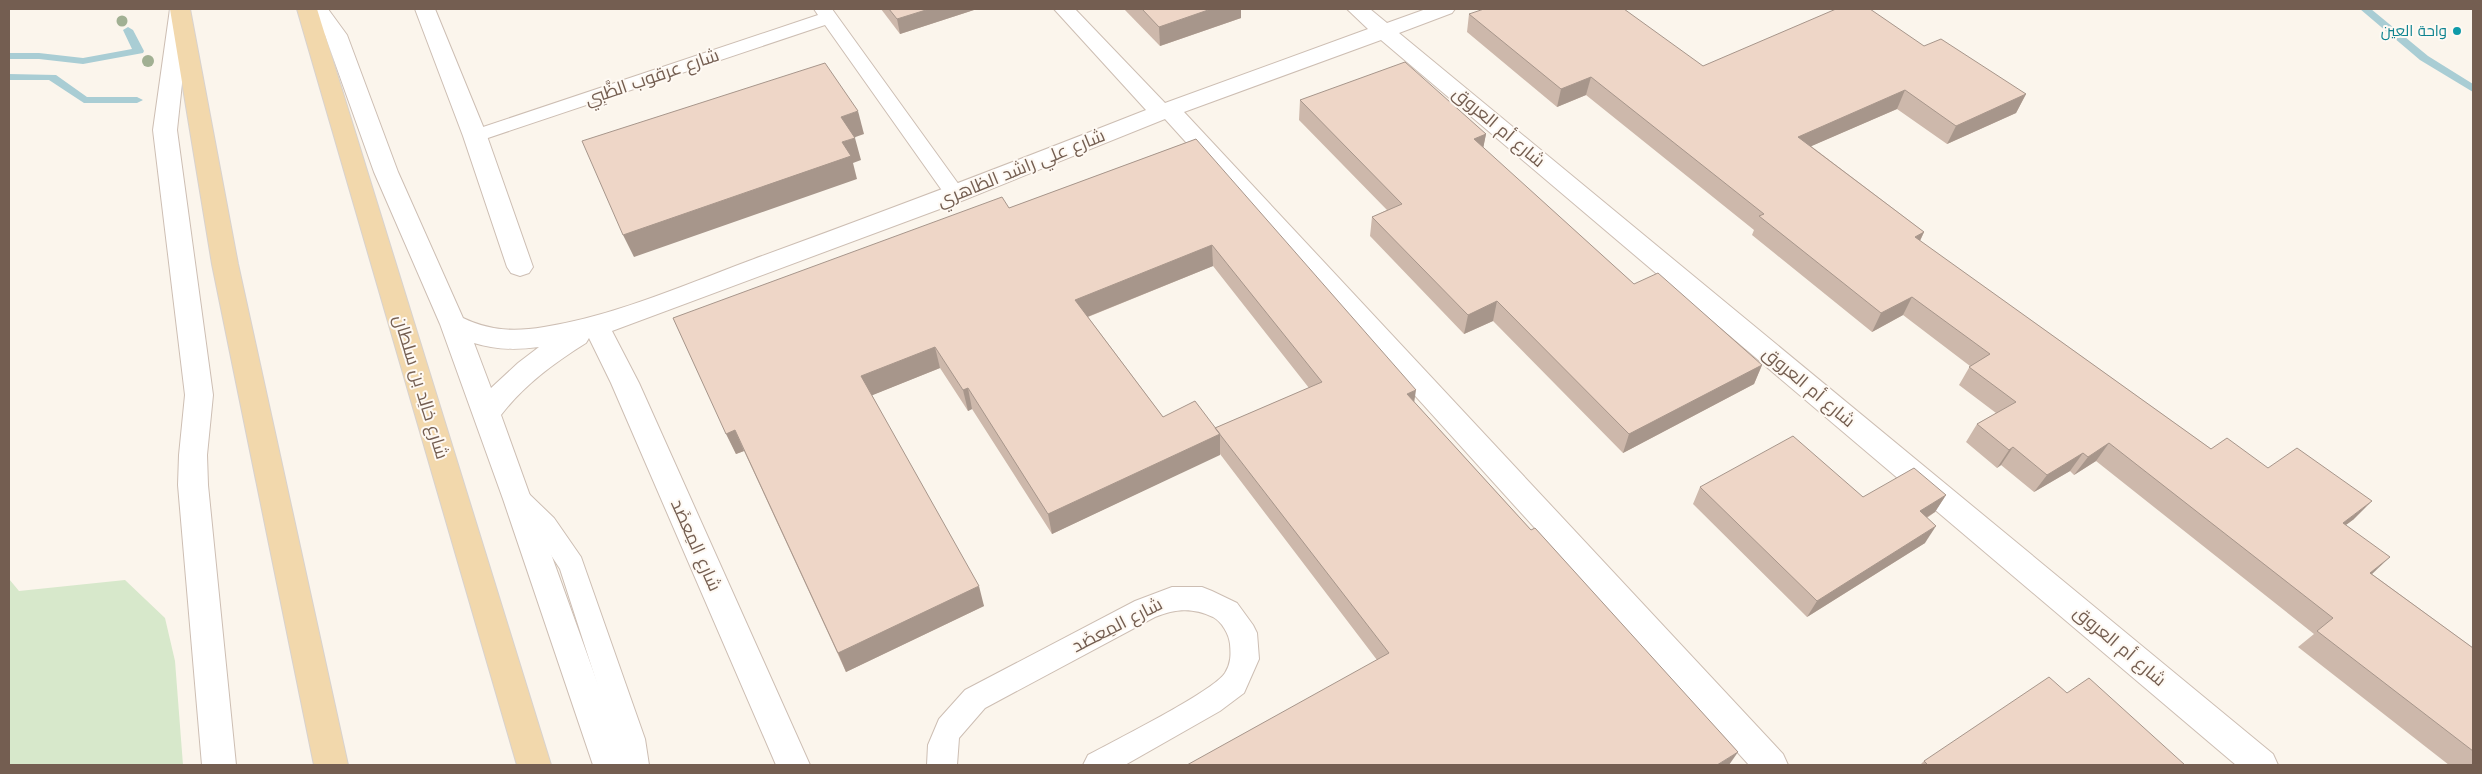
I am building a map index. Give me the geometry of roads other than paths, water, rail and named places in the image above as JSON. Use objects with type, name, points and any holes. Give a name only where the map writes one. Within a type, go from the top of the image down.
[{"type":"main road","points":[[180,9],[225,264],[331,765]]},
{"type":"main road","name":"شارع خالِد بن سلطان","points":[[307,9],[534,765]]},
{"type":"street","points":[[180,9],[165,130],[200,395],[193,455],[193,485],[219,765]]},
{"type":"street","points":[[318,9],[336,35],[386,172],[453,324],[518,499],[610,765]]},
{"type":"street","points":[[425,9],[475,136],[520,267]]},
{"type":"street","points":[[1064,9],[1165,111],[1771,765]]},
{"type":"street","name":"شارع أم العروق","points":[[1357,9],[2261,765]]},
{"type":"street","name":"شارع علي راشد الظاهري","points":[[596,326],[663,303],[955,194],[1165,111],[1445,9]]},
{"type":"street","points":[[453,324],[471,333],[492,339],[517,340],[544,337],[596,326]]},
{"type":"street","points":[[486,413],[504,390],[527,369],[553,351],[596,326]]},
{"type":"street","name":"شارع المِعضَد","points":[[596,326],[625,383],[793,765]]},
{"type":"lane","name":"شارع عرقوب الظَّبِي","points":[[475,136],[826,13]]},
{"type":"lane","points":[[826,13],[955,194]]},
{"type":"lane","points":[[518,499],[545,524],[572,565],[630,740],[634,765]]},
{"type":"lane","name":"شارع المِعضَد","points":[[942,765],[940,756],[945,734],[956,715],[975,700],[1145,609],[1172,598],[1202,599],[1227,611],[1242,633],[1245,659],[1234,684],[1210,702],[1098,765]]},
{"type":"waterway","points":[[2365,9],[2424,58],[2473,89]]},
{"type":"waterway","points":[[9,56],[39,56],[83,61],[139,51],[128,30]]},
{"type":"waterway","points":[[9,77],[52,77],[84,100],[137,100]]},
{"type":"place","name":"واحة العين","points":[[2457,31]]}]
